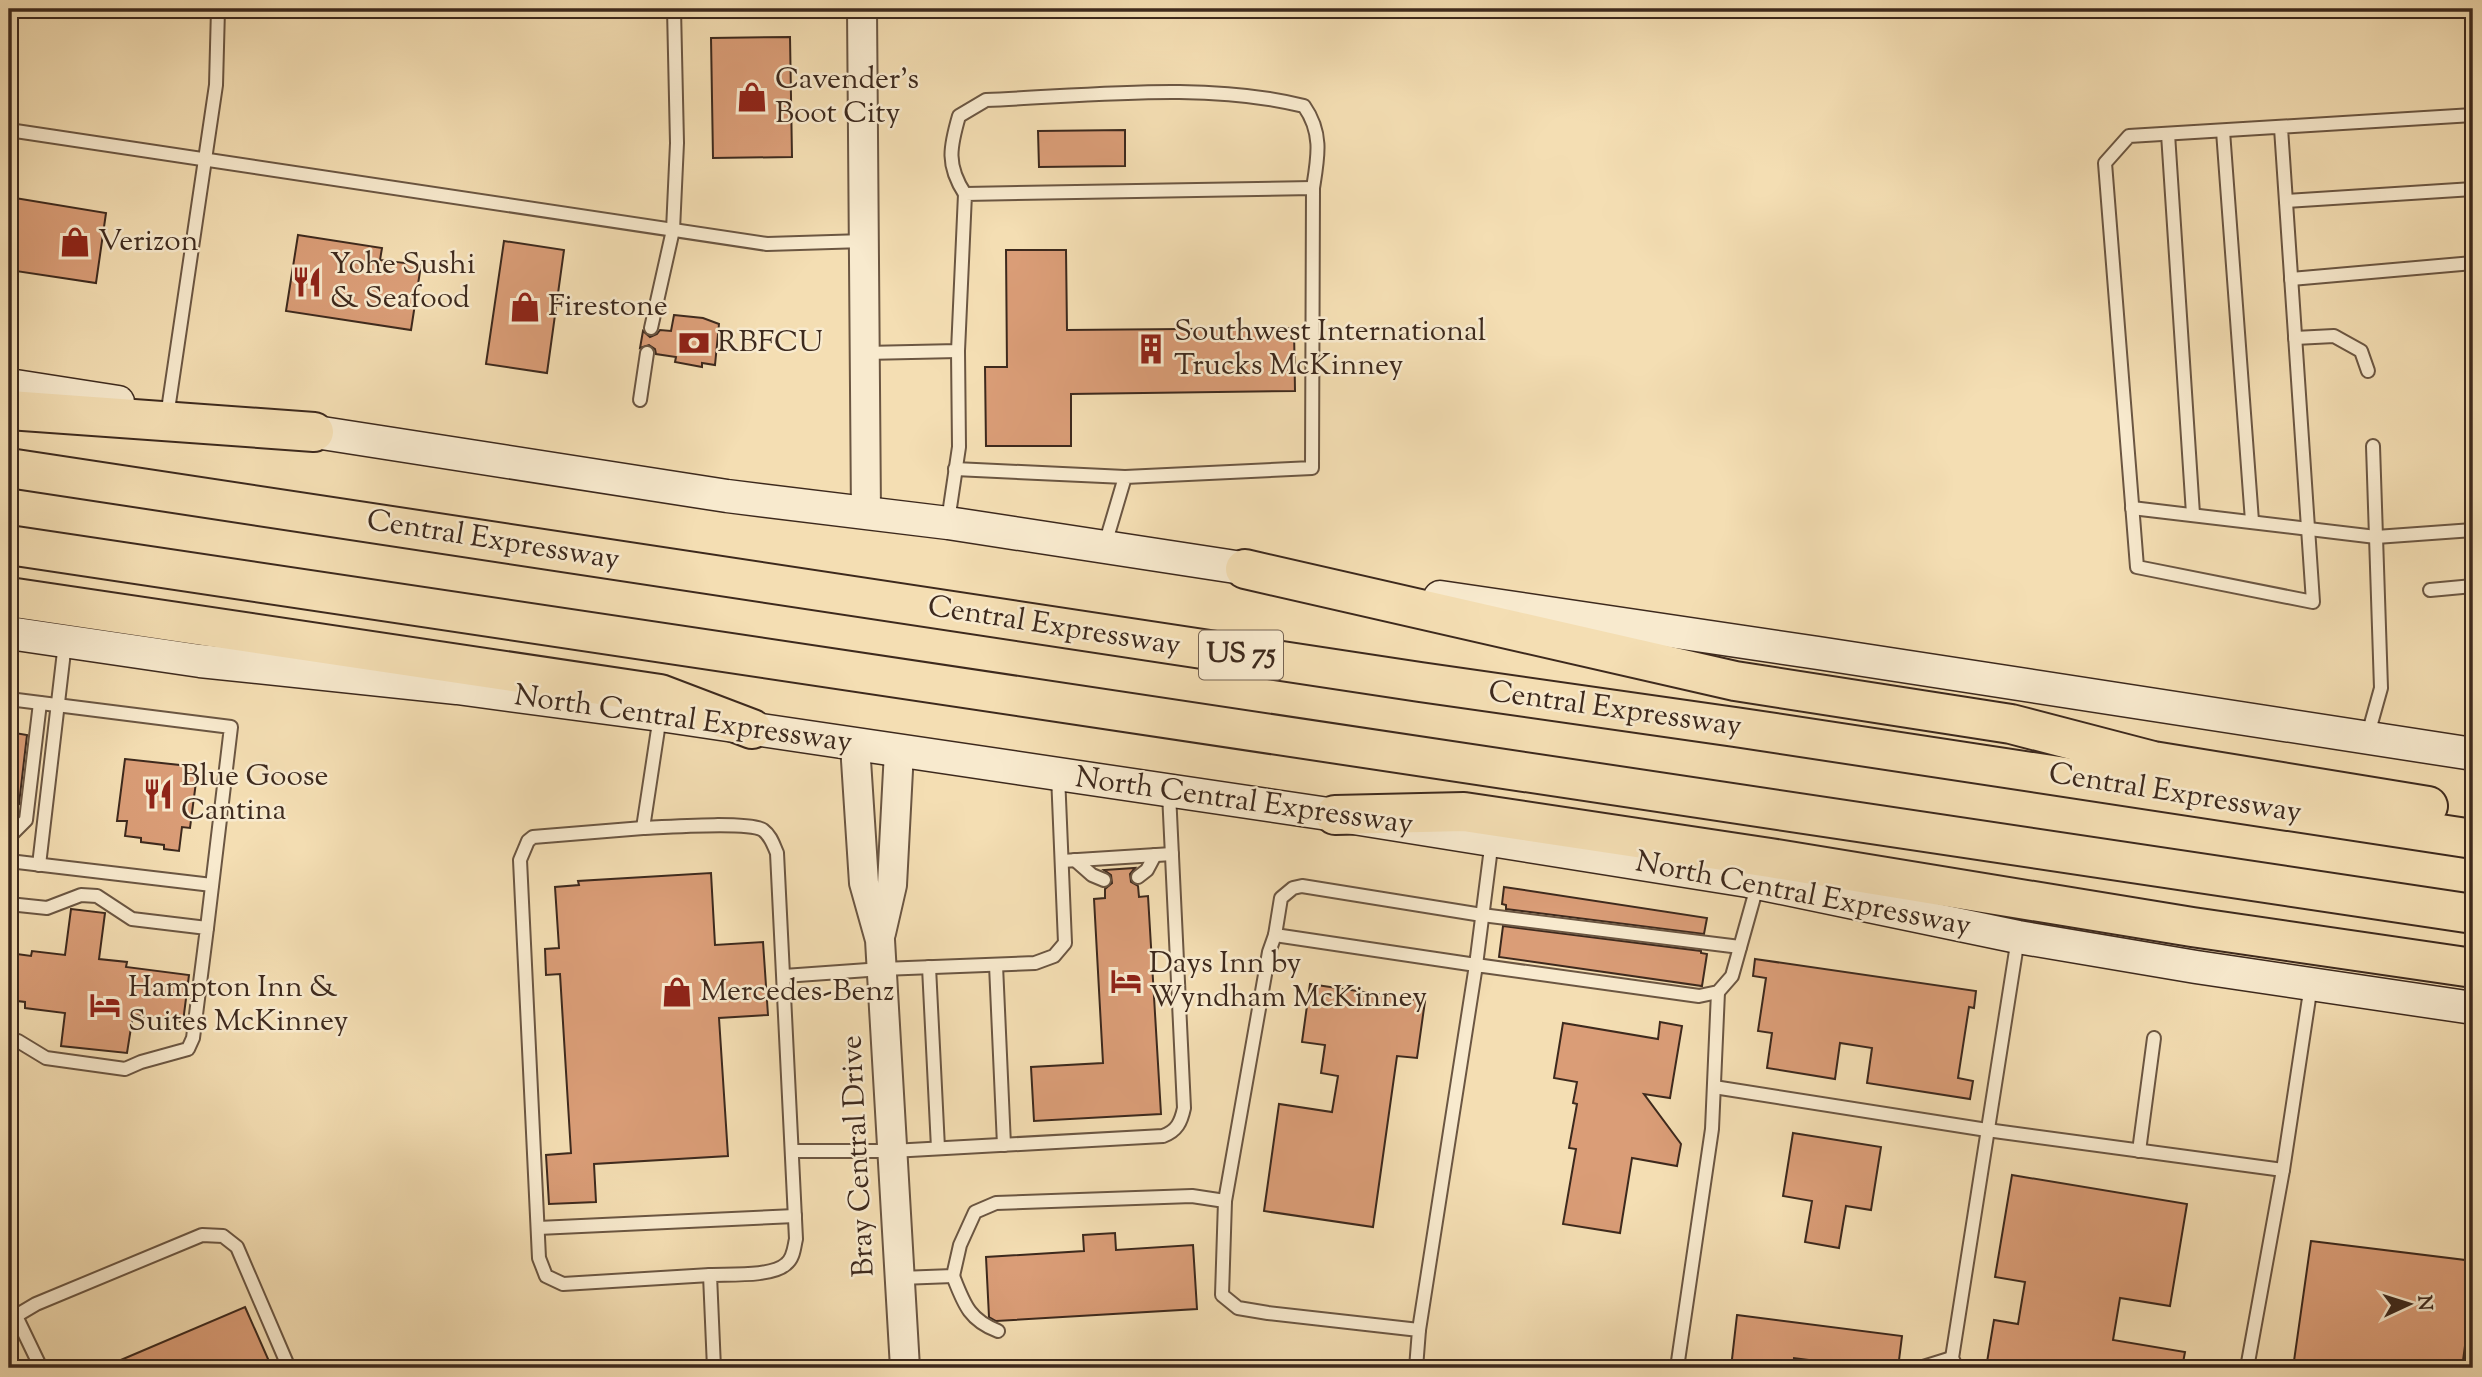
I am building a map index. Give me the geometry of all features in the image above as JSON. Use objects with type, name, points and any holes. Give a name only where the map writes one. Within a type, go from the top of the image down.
[{"type":"highway","points":[[9,410],[314,432]]},
{"type":"highway","name":"Central Expressway","points":[[9,468],[2473,839]]},
{"type":"highway","name":"US 75","points":[[9,545],[2473,914]]},
{"type":"highway","points":[[1245,569],[1735,681],[2011,724],[2152,761],[2436,807],[2473,819]]},
{"type":"highway","points":[[9,597],[660,694],[752,729]]},
{"type":"highway","points":[[1335,815],[1464,812],[1770,858],[2192,928],[2473,968]]},
{"type":"main road","points":[[9,385],[727,496],[948,523],[2473,754]]},
{"type":"main road","name":"North Central Expressway","points":[[9,633],[200,661],[457,688],[660,715],[1335,815],[1758,883],[2018,937],[2473,1008]]},
{"type":"street","points":[[862,9],[866,513]]},
{"type":"street","name":"Bray Central Drive","points":[[855,745],[864,883],[880,940],[905,1368]]},
{"type":"street","name":"Bray Central Drive","points":[[880,940],[892,886],[899,751]]},
{"type":"lane","points":[[168,410],[216,85],[218,9]]},
{"type":"lane","points":[[651,328],[673,230],[677,143],[674,9]]},
{"type":"lane","points":[[948,523],[955,469],[958,447],[958,351],[965,194],[953,176],[950,145],[959,116],[986,100],[1212,92],[1304,106],[1315,122],[1318,156],[1313,188],[1312,468],[1125,477],[955,469]]},
{"type":"lane","points":[[2281,128],[2314,602],[2137,567],[2105,163],[2129,136],[2473,114]]},
{"type":"lane","points":[[9,130],[766,244],[864,241]]},
{"type":"lane","points":[[2222,131],[2252,521]]},
{"type":"lane","points":[[2168,134],[2193,514]]},
{"type":"lane","points":[[965,194],[1313,188]]},
{"type":"lane","points":[[2286,201],[2473,189]]},
{"type":"lane","points":[[2291,279],[2473,263]]},
{"type":"lane","points":[[2295,338],[2333,337],[2361,351],[2368,371]]},
{"type":"lane","points":[[865,353],[958,351]]},
{"type":"lane","points":[[640,400],[647,353]]},
{"type":"lane","points":[[2367,739],[2381,688],[2373,446]]},
{"type":"lane","points":[[1104,548],[1125,477]]},
{"type":"lane","points":[[2132,508],[2376,537],[2473,530]]},
{"type":"lane","points":[[2430,590],[2473,586]]},
{"type":"lane","points":[[39,865],[65,642]]},
{"type":"lane","points":[[9,699],[231,727],[193,1038],[188,1049],[125,1069],[46,1058],[18,1041],[9,1040]]},
{"type":"lane","points":[[11,835],[26,820],[40,703]]},
{"type":"lane","points":[[643,828],[660,715]]},
{"type":"lane","points":[[784,976],[1035,963],[1054,956],[1065,943],[1068,861],[1058,775]]},
{"type":"lane","points":[[793,1151],[892,1151],[1171,1134],[1181,1123],[1184,1108],[1169,792]]},
{"type":"lane","points":[[744,826],[761,829],[770,837],[777,853],[793,1151],[793,1254],[787,1264],[772,1271],[563,1284],[546,1276],[542,1268],[538,1228],[520,869],[522,850],[527,841],[533,838],[643,828],[744,826]]},
{"type":"lane","points":[[1416,1368],[1419,1329],[1476,965],[1492,839]]},
{"type":"lane","points":[[1068,861],[1172,854]]},
{"type":"lane","points":[[1138,877],[1147,870],[1155,855]]},
{"type":"lane","points":[[9,861],[212,885]]},
{"type":"lane","points":[[1068,861],[1104,880]]},
{"type":"lane","points":[[1275,935],[1699,996],[1718,992],[1732,976],[1758,883]]},
{"type":"lane","points":[[1419,1329],[1238,1308],[1222,1295],[1225,1201],[1281,898],[1293,888],[1302,886],[1482,915],[1740,947]]},
{"type":"lane","points":[[9,904],[47,908],[81,895],[97,896],[132,919],[207,928]]},
{"type":"lane","points":[[1920,1368],[1954,1363],[2018,937]]},
{"type":"lane","points":[[996,965],[1004,1145]]},
{"type":"lane","points":[[929,967],[938,1148]]},
{"type":"lane","points":[[2247,1368],[2283,1170],[2311,984]]},
{"type":"lane","points":[[1677,1368],[1712,1129],[1718,992]]},
{"type":"lane","points":[[2139,1151],[2154,1038]]},
{"type":"lane","points":[[1714,1087],[1987,1130],[2283,1170]]},
{"type":"lane","points":[[998,1331],[980,1324],[964,1302],[953,1276],[960,1245],[975,1212],[996,1203],[1192,1196],[1225,1201]]},
{"type":"lane","points":[[538,1228],[795,1216]]},
{"type":"lane","points":[[41,1368],[12,1318],[36,1304],[202,1235],[223,1236],[237,1247],[289,1368]]},
{"type":"lane","points":[[710,1275],[714,1368]]},
{"type":"lane","points":[[900,1278],[953,1276]]},
{"type":"building","name":"Cavender's Boot City","points":[[790,37],[792,157],[713,158],[711,38]]},
{"type":"building","points":[[1125,130],[1125,166],[1039,167],[1038,131]]},
{"type":"building","points":[[9,197],[106,213],[96,283],[9,270]]},
{"type":"building","points":[[298,235],[382,248],[380,260],[421,265],[411,330],[286,311]]},
{"type":"building","name":"Firestone","points":[[504,241],[564,250],[547,373],[486,364]]},
{"type":"building","name":"Southwest International Trucks McKinney","points":[[1006,250],[1066,250],[1067,330],[1294,328],[1295,391],[1071,394],[1071,446],[986,446],[985,367],[1007,367]]},
{"type":"building","name":"RBFCU","points":[[674,315],[703,318],[719,324],[715,365],[702,363],[702,367],[675,362],[676,357],[656,354],[655,349],[649,345],[640,348],[643,331],[650,337],[660,330],[671,331]]},
{"type":"building","points":[[9,732],[27,735],[19,804],[9,802]]},
{"type":"building","name":"Blue Goose Cantina","points":[[125,759],[198,767],[190,828],[182,827],[179,851],[164,849],[164,845],[141,842],[141,838],[125,836],[127,821],[117,821]]},
{"type":"building","name":"Days Inn by Wyndham McKinney","points":[[1135,868],[1130,874],[1131,882],[1138,886],[1139,897],[1148,896],[1161,1114],[1034,1121],[1031,1067],[1103,1063],[1094,899],[1105,898],[1105,889],[1112,883],[1111,875],[1104,870]]},
{"type":"building","points":[[711,873],[715,945],[763,942],[768,1015],[719,1018],[728,1156],[594,1164],[596,1202],[549,1204],[546,1155],[571,1153],[560,974],[546,975],[545,949],[559,948],[555,887],[579,885],[578,881]]},
{"type":"building","points":[[1504,887],[1707,918],[1704,934],[1506,909],[1506,905],[1502,904]]},
{"type":"building","name":"Hampton Inn & Suites McKinney","points":[[71,909],[105,913],[99,959],[127,962],[126,967],[189,975],[183,1022],[133,1015],[127,1053],[61,1046],[65,1013],[25,1008],[25,1002],[9,1000],[9,953],[31,956],[32,951],[65,955]]},
{"type":"building","points":[[1503,926],[1701,951],[1707,954],[1702,986],[1499,957]]},
{"type":"building","points":[[1755,959],[1976,991],[1974,1008],[1969,1007],[1958,1078],[1973,1081],[1970,1099],[1867,1083],[1872,1048],[1840,1043],[1835,1079],[1767,1068],[1772,1033],[1758,1031],[1766,978],[1753,976]]},
{"type":"building","points":[[1310,984],[1425,1001],[1417,1058],[1397,1056],[1373,1227],[1264,1211],[1279,1104],[1332,1112],[1338,1076],[1321,1073],[1325,1045],[1302,1042]]},
{"type":"building","points":[[1660,1022],[1682,1026],[1670,1098],[1644,1094],[1681,1144],[1677,1166],[1632,1158],[1620,1233],[1563,1224],[1576,1149],[1569,1148],[1577,1104],[1573,1103],[1577,1082],[1554,1078],[1563,1023],[1658,1039]]},
{"type":"building","points":[[1793,1133],[1881,1147],[1871,1210],[1846,1206],[1839,1248],[1805,1242],[1812,1201],[1783,1196]]},
{"type":"building","points":[[2012,1175],[2187,1204],[2170,1306],[2120,1298],[2113,1340],[2185,1352],[2182,1368],[1986,1368],[1994,1320],[2018,1324],[2025,1282],[1995,1277]]},
{"type":"building","points":[[1115,1233],[1116,1250],[1193,1245],[1197,1309],[996,1321],[989,1317],[986,1257],[1084,1251],[1083,1235]]},
{"type":"building","points":[[2311,1241],[2473,1261],[2473,1287],[2462,1368],[2293,1368]]},
{"type":"building","points":[[245,1307],[272,1368],[102,1368]]},
{"type":"building","points":[[1737,1315],[1902,1336],[1898,1368],[1872,1368],[1794,1358],[1793,1368],[1731,1368]]},
{"type":"place","name":"Cavender's Boot City","points":[[752,97]]},
{"type":"place","name":"Verizon","points":[[75,242]]},
{"type":"place","name":"Yohe Sushi & Seafood","points":[[307,282]]},
{"type":"place","name":"Firestone","points":[[525,307]]},
{"type":"place","name":"RBFCU","points":[[694,343]]},
{"type":"place","name":"Southwest International Trucks McKinney","points":[[1151,349]]},
{"type":"place","name":"Blue Goose Cantina","points":[[158,794]]},
{"type":"place","name":"Days Inn by Wyndham McKinney","points":[[1126,981]]},
{"type":"place","name":"Mercedes-Benz","points":[[677,992]]},
{"type":"place","name":"Hampton Inn & Suites McKinney","points":[[105,1005]]}]
